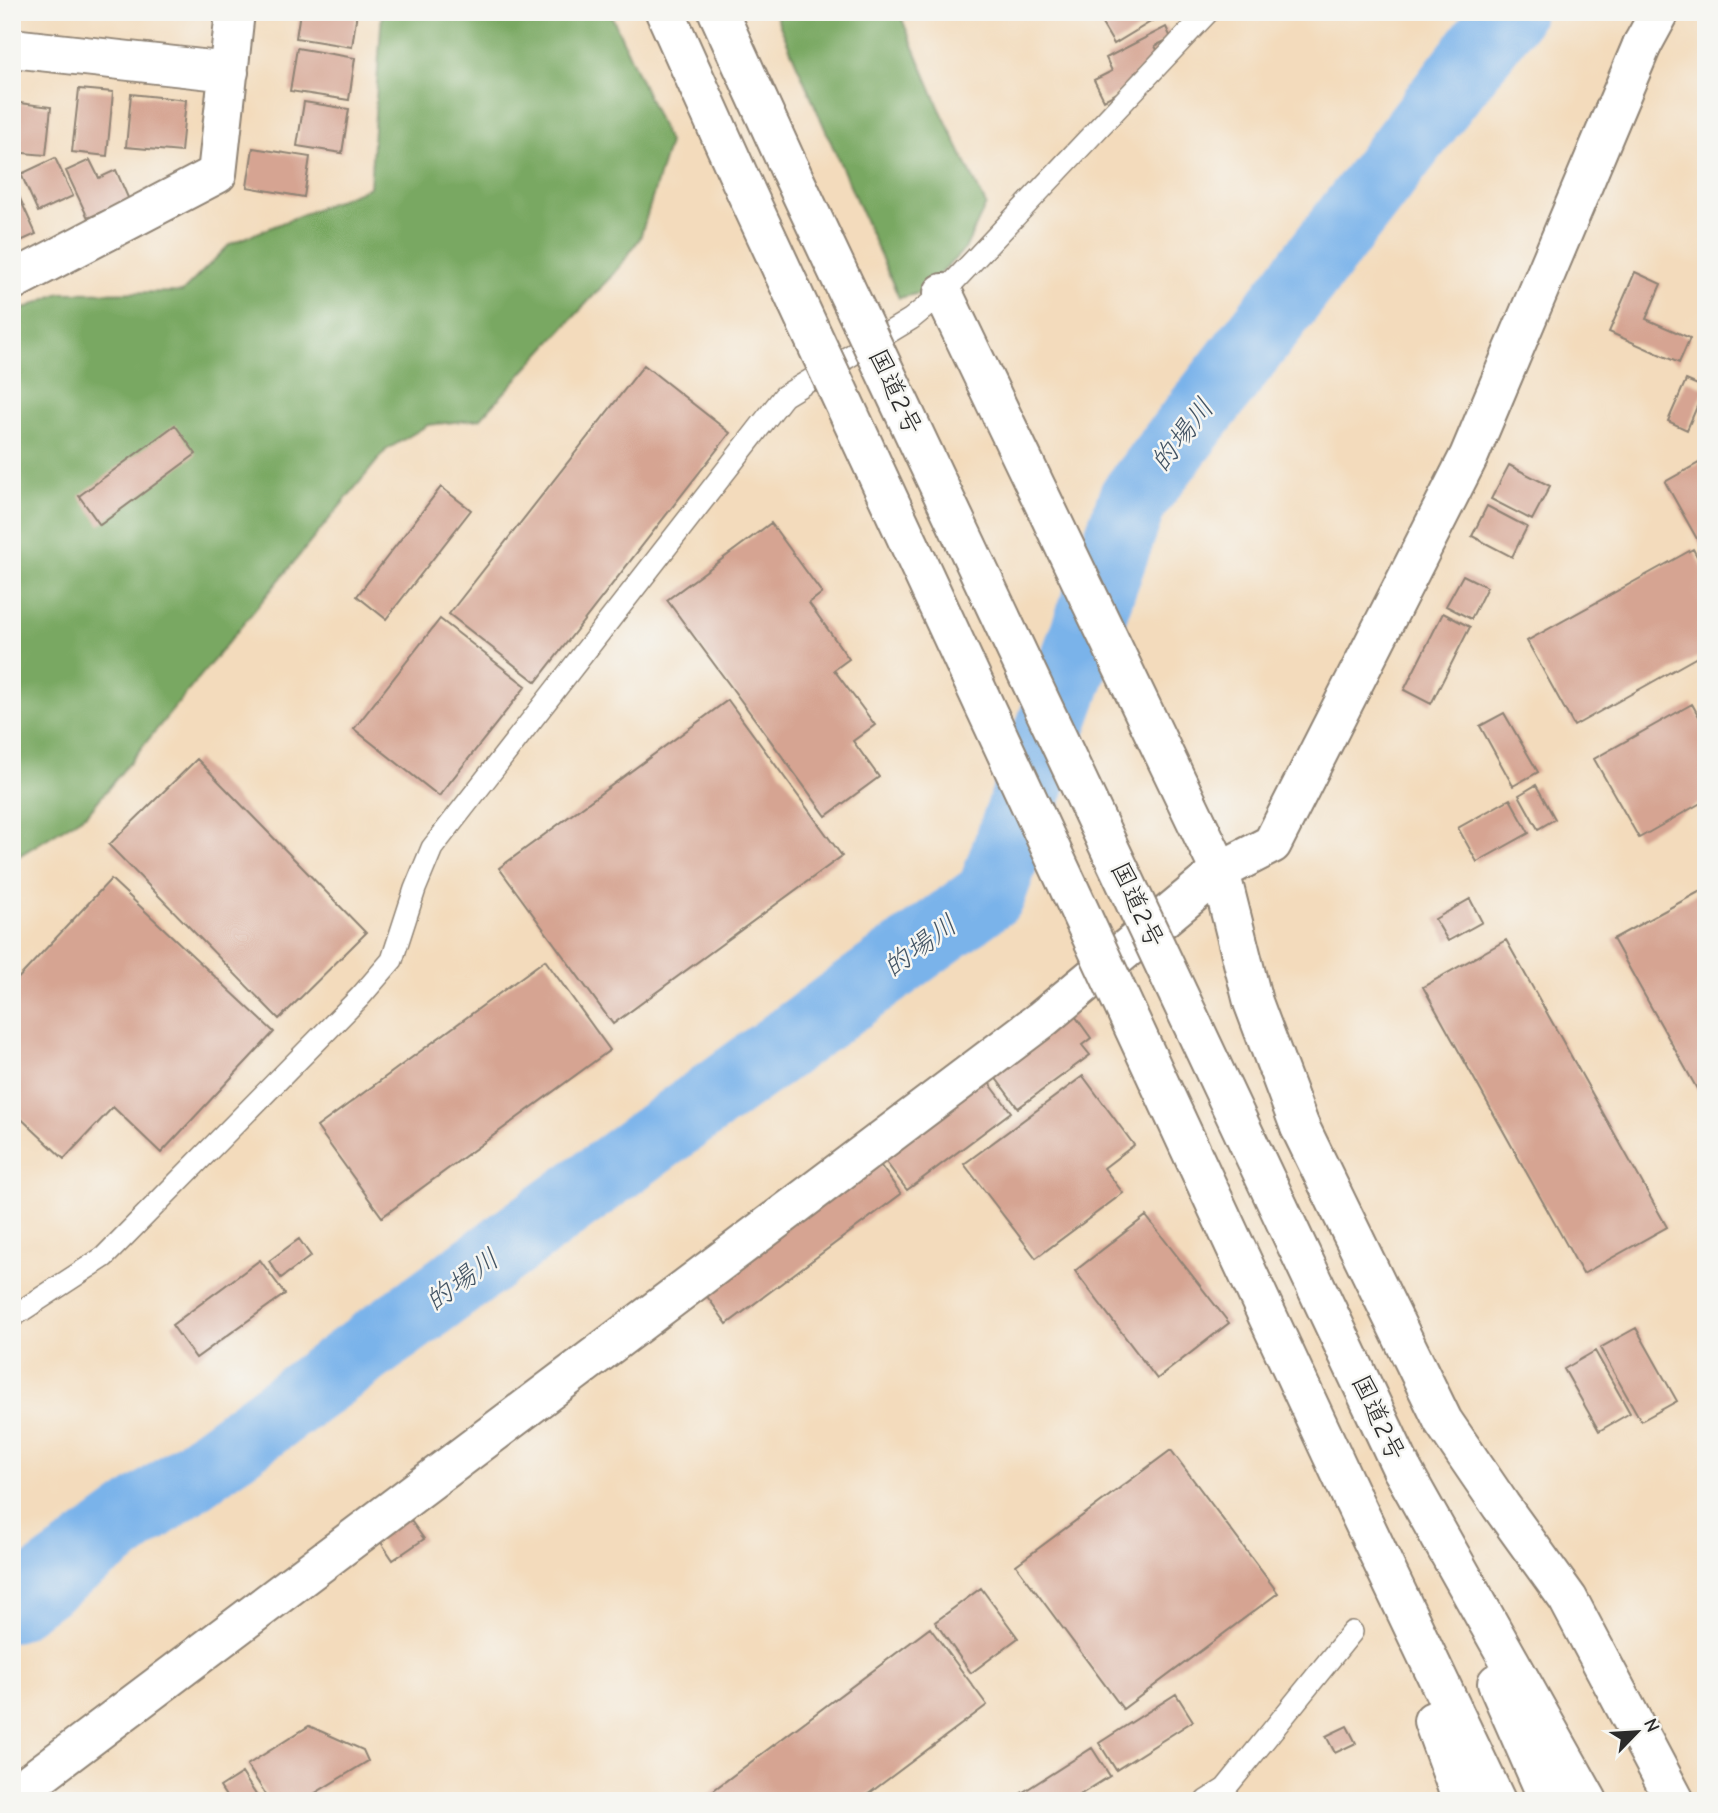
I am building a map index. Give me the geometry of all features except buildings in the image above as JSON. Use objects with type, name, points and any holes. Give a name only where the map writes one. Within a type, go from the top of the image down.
[{"type":"main road","points":[[12,281],[217,174],[235,12]]},
{"type":"main road","name":"国道2号","points":[[665,12],[1352,1498],[1426,1674]]},
{"type":"main road","name":"国道2号","points":[[718,12],[1402,1469],[1489,1642]]},
{"type":"main road","points":[[12,1796],[1041,1020],[1220,871],[1272,844],[1469,456],[1642,45],[1660,12]]},
{"type":"main road","points":[[12,48],[229,72]]},
{"type":"main road","points":[[943,293],[1220,871],[1254,1002],[1300,1127],[1443,1421],[1568,1599],[1675,1801]]},
{"type":"main road","points":[[1489,1642],[1549,1801]]},
{"type":"main road","points":[[1489,1642],[1588,1801]]},
{"type":"main road","points":[[1426,1674],[1462,1801]]},
{"type":"main road","points":[[1426,1674],[1496,1801]]},
{"type":"lane","points":[[12,1317],[104,1256],[360,997],[392,960],[415,889],[432,848],[784,396],[911,319],[943,293],[1208,12]]},
{"type":"lane","points":[[1210,1800],[1225,1788],[1352,1632]]},
{"type":"green space","points":[[382,12],[610,12],[669,143],[640,238],[618,269],[480,419],[428,425],[386,450],[88,813],[17,857],[12,857],[12,314],[60,293],[182,292],[230,244],[370,187]]},
{"type":"green space","points":[[774,12],[899,12],[939,107],[986,205],[965,249],[920,293],[899,298]]},
{"type":"waterway","name":"的場川","points":[[12,1607],[991,894],[1133,499],[1509,12]]}]
